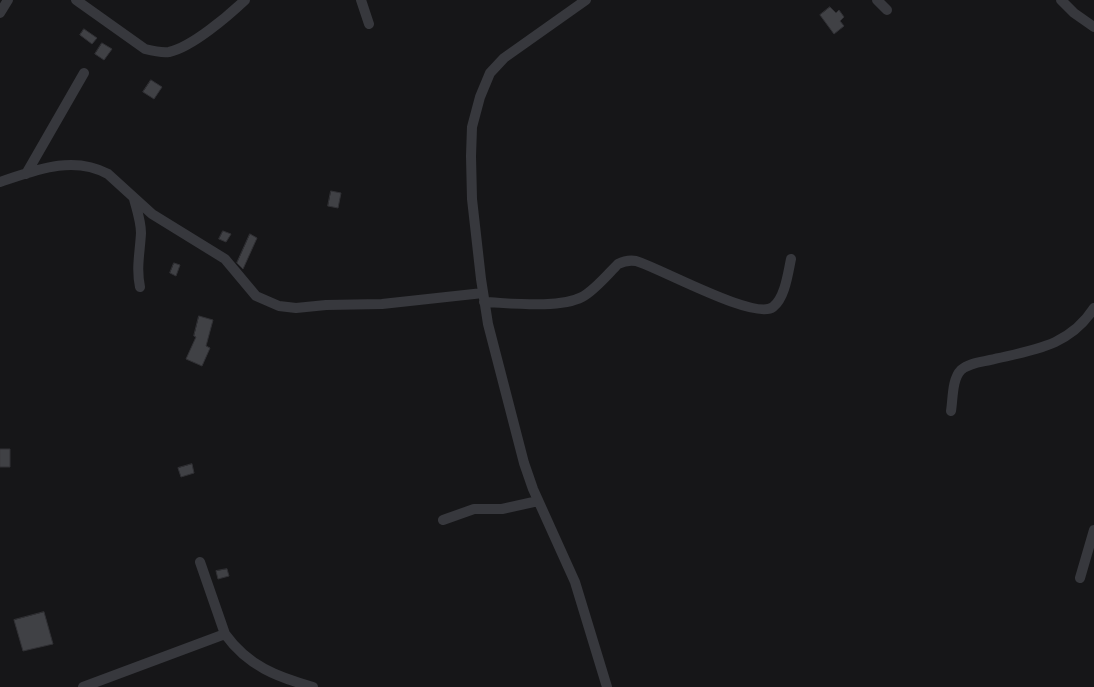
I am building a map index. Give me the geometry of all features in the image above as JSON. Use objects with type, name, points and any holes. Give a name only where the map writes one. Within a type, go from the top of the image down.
[{"type":"street","points":[[0,13],[8,0]]},
{"type":"street","points":[[76,0],[145,49],[158,52],[180,49],[216,25],[245,0]]},
{"type":"street","points":[[362,0],[369,24]]},
{"type":"street","points":[[586,0],[504,58],[490,73],[480,97],[472,127],[472,199],[488,324],[524,463],[538,501],[575,582],[607,687]]},
{"type":"street","points":[[877,0],[887,10]]},
{"type":"street","points":[[1061,0],[1074,13],[1094,27]]},
{"type":"street","points":[[26,174],[84,73]]},
{"type":"street","points":[[0,182],[53,166],[83,165],[100,170],[108,174],[152,214],[225,259],[256,296],[279,306],[296,308],[326,305],[382,304],[484,298],[538,304],[572,302],[584,297],[618,264],[625,261],[635,261],[686,283],[751,308],[764,310],[772,308],[778,302],[782,293],[791,259]]},
{"type":"street","points":[[134,199],[140,219],[141,233],[137,261],[140,286]]},
{"type":"street","points":[[951,411],[955,386],[961,370],[972,364],[1032,350],[1064,339],[1078,328],[1094,308]]},
{"type":"street","points":[[444,520],[474,509],[502,509],[538,501]]},
{"type":"street","points":[[1080,578],[1094,530]]},
{"type":"street","points":[[200,562],[225,634],[232,644],[267,672],[284,679],[314,687]]},
{"type":"street","points":[[83,687],[225,634]]},
{"type":"building","points":[[830,7],[836,13],[839,10],[844,17],[840,21],[844,26],[834,34],[820,15]]},
{"type":"building","points":[[84,29],[97,38],[92,44],[80,35]]},
{"type":"building","points":[[102,43],[112,49],[104,60],[95,54]]},
{"type":"building","points":[[151,80],[162,87],[154,99],[143,92]]},
{"type":"building","points":[[331,191],[341,193],[338,208],[328,206]]},
{"type":"building","points":[[223,231],[231,234],[226,242],[219,239]]},
{"type":"building","points":[[250,234],[257,238],[243,269],[237,263]]},
{"type":"building","points":[[174,263],[180,265],[176,276],[170,273]]},
{"type":"building","points":[[199,316],[213,320],[206,346],[210,348],[202,366],[186,359],[196,337],[194,336]]},
{"type":"building","points":[[0,449],[10,449],[10,467],[0,467]]},
{"type":"building","points":[[192,464],[194,473],[181,477],[178,468]]},
{"type":"building","points":[[227,569],[229,576],[218,579],[216,571]]},
{"type":"building","points":[[44,612],[53,644],[23,651],[14,620]]}]
